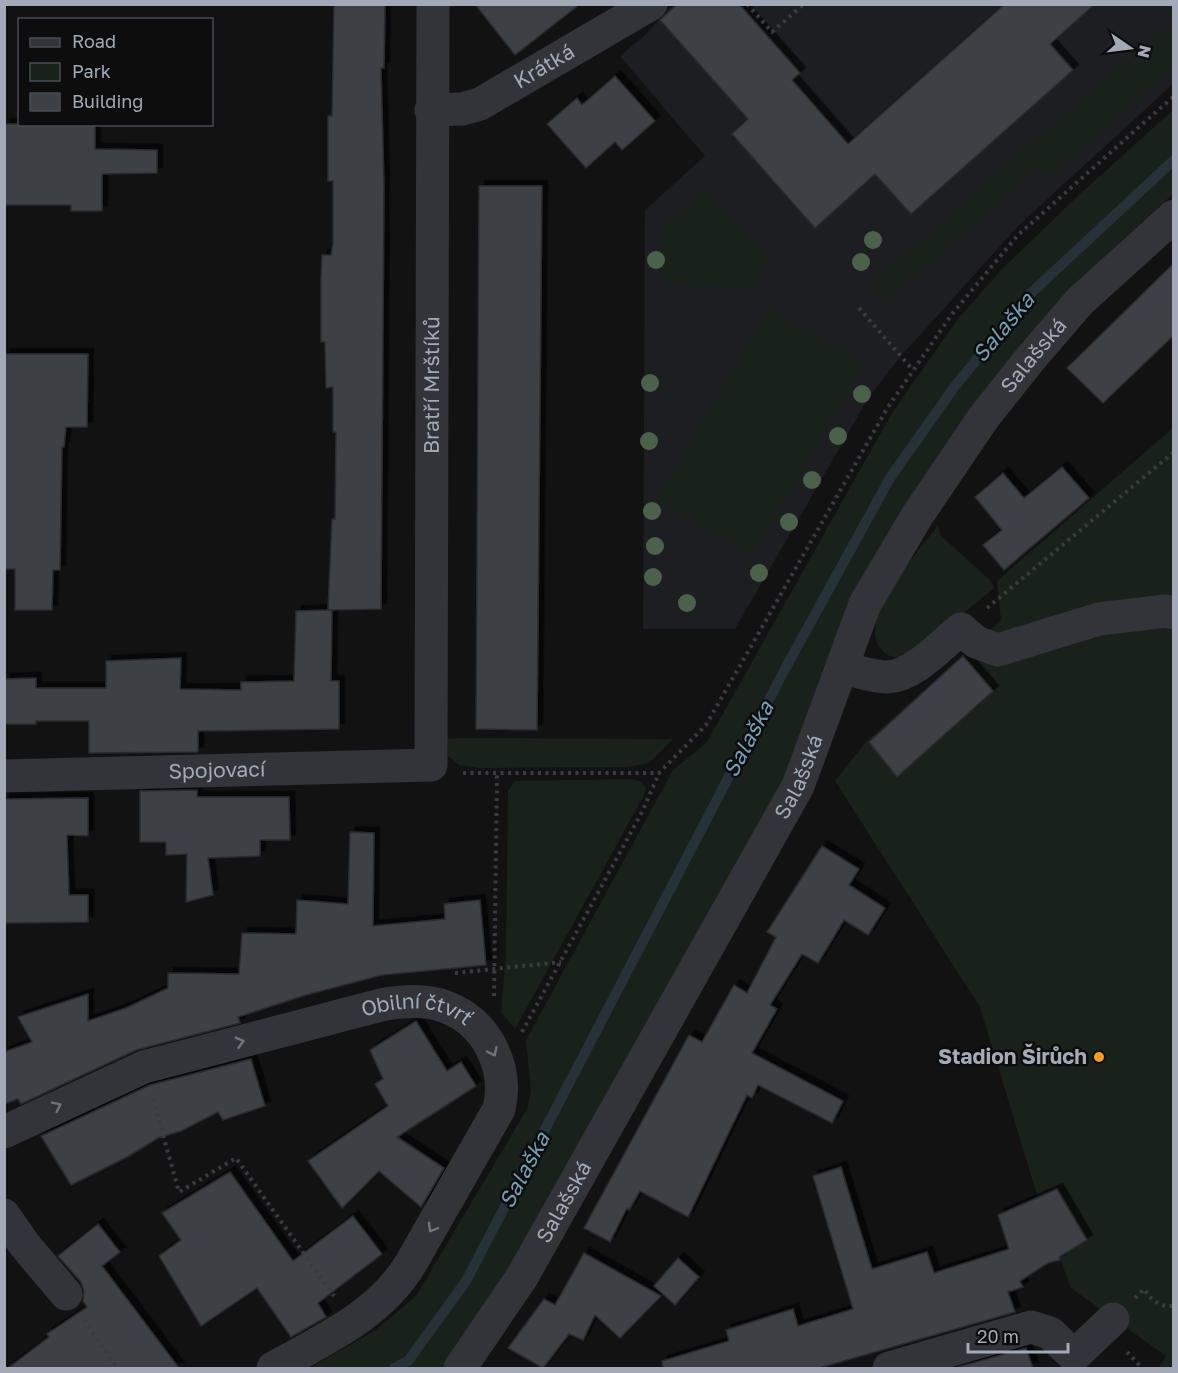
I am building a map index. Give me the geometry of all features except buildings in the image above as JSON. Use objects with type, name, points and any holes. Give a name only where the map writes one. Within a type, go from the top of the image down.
[{"type":"street","name":"Bratří Mrštíků","points":[[431,765],[433,4]]},
{"type":"street","name":"Krátká","points":[[431,110],[462,109],[480,104],[651,4]]},
{"type":"street","name":"Salašská","points":[[460,1368],[522,1277],[798,786],[874,585],[984,417],[1080,301],[1173,216]]},
{"type":"street","points":[[842,667],[871,675],[898,676],[911,669],[961,630],[976,642],[998,650],[1099,618],[1166,611],[1173,613]]},
{"type":"street","name":"Spojovací","points":[[4,776],[431,765]]},
{"type":"street","name":"Obilní čtvrť","points":[[4,1132],[144,1066],[381,1005],[405,1002],[444,1006],[454,1010],[474,1024],[494,1055]]},
{"type":"street","points":[[273,1368],[352,1322],[384,1299],[411,1263],[499,1109],[503,1082],[494,1055]]},
{"type":"street","points":[[4,1215],[24,1244],[66,1294]]},
{"type":"street","points":[[890,1368],[1031,1327],[1050,1333],[1081,1362],[1113,1319]]},
{"type":"path","points":[[747,4],[772,32],[804,4]]},
{"type":"path","points":[[494,1055],[561,962],[643,810],[659,773],[706,725],[912,369],[952,314],[1018,235],[1173,96]]},
{"type":"path","points":[[859,308],[912,369]]},
{"type":"path","points":[[961,630],[1173,453]]},
{"type":"path","points":[[431,765],[461,773],[497,775],[659,773]]},
{"type":"path","points":[[494,1055],[490,1033],[496,968],[497,775]]},
{"type":"path","points":[[496,968],[561,962]]},
{"type":"path","points":[[144,1066],[180,1192],[236,1158],[352,1322]]},
{"type":"path","points":[[66,1294],[117,1368]]},
{"type":"shaded area","points":[[673,5],[1173,5],[1173,84],[1019,225],[901,356],[869,397],[735,629],[643,629],[645,210],[705,156],[620,56],[645,35]]},
{"type":"green space","points":[[1164,27],[1173,38],[1173,69],[1047,179],[1038,169],[885,302],[870,285]]},
{"type":"green space","points":[[1173,110],[1173,194],[1072,286],[1002,375],[801,748],[525,1244],[443,1368],[310,1368],[376,1330],[416,1296],[527,1109],[531,1091],[526,1040],[673,770],[707,742],[892,413],[957,320],[1001,270],[1080,194]]},
{"type":"green space","points":[[705,191],[770,260],[751,289],[662,283],[662,225]]},
{"type":"green space","points":[[769,308],[865,364],[752,556],[657,500]]},
{"type":"green space","points":[[1173,428],[1173,1368],[1158,1368],[1166,1356],[1071,1288],[1038,1198],[980,1007],[835,781],[866,742],[1001,620],[997,581]]},
{"type":"green space","points":[[938,525],[940,535],[991,581],[994,588],[911,656],[889,655],[879,646],[875,633],[878,618],[895,583]]},
{"type":"green space","points":[[447,739],[673,739],[649,763],[628,767],[478,768],[459,765],[448,756]]},
{"type":"green space","points":[[632,779],[641,782],[646,788],[643,797],[515,1029],[501,1012],[506,954],[508,791],[515,781]]},
{"type":"waterway","name":"Salaška","points":[[394,1368],[408,1361],[466,1281],[785,669],[890,478],[955,386],[1031,293],[1174,160]]},
{"type":"place","name":"Stadion Širůch","points":[[1099,1057]]}]
